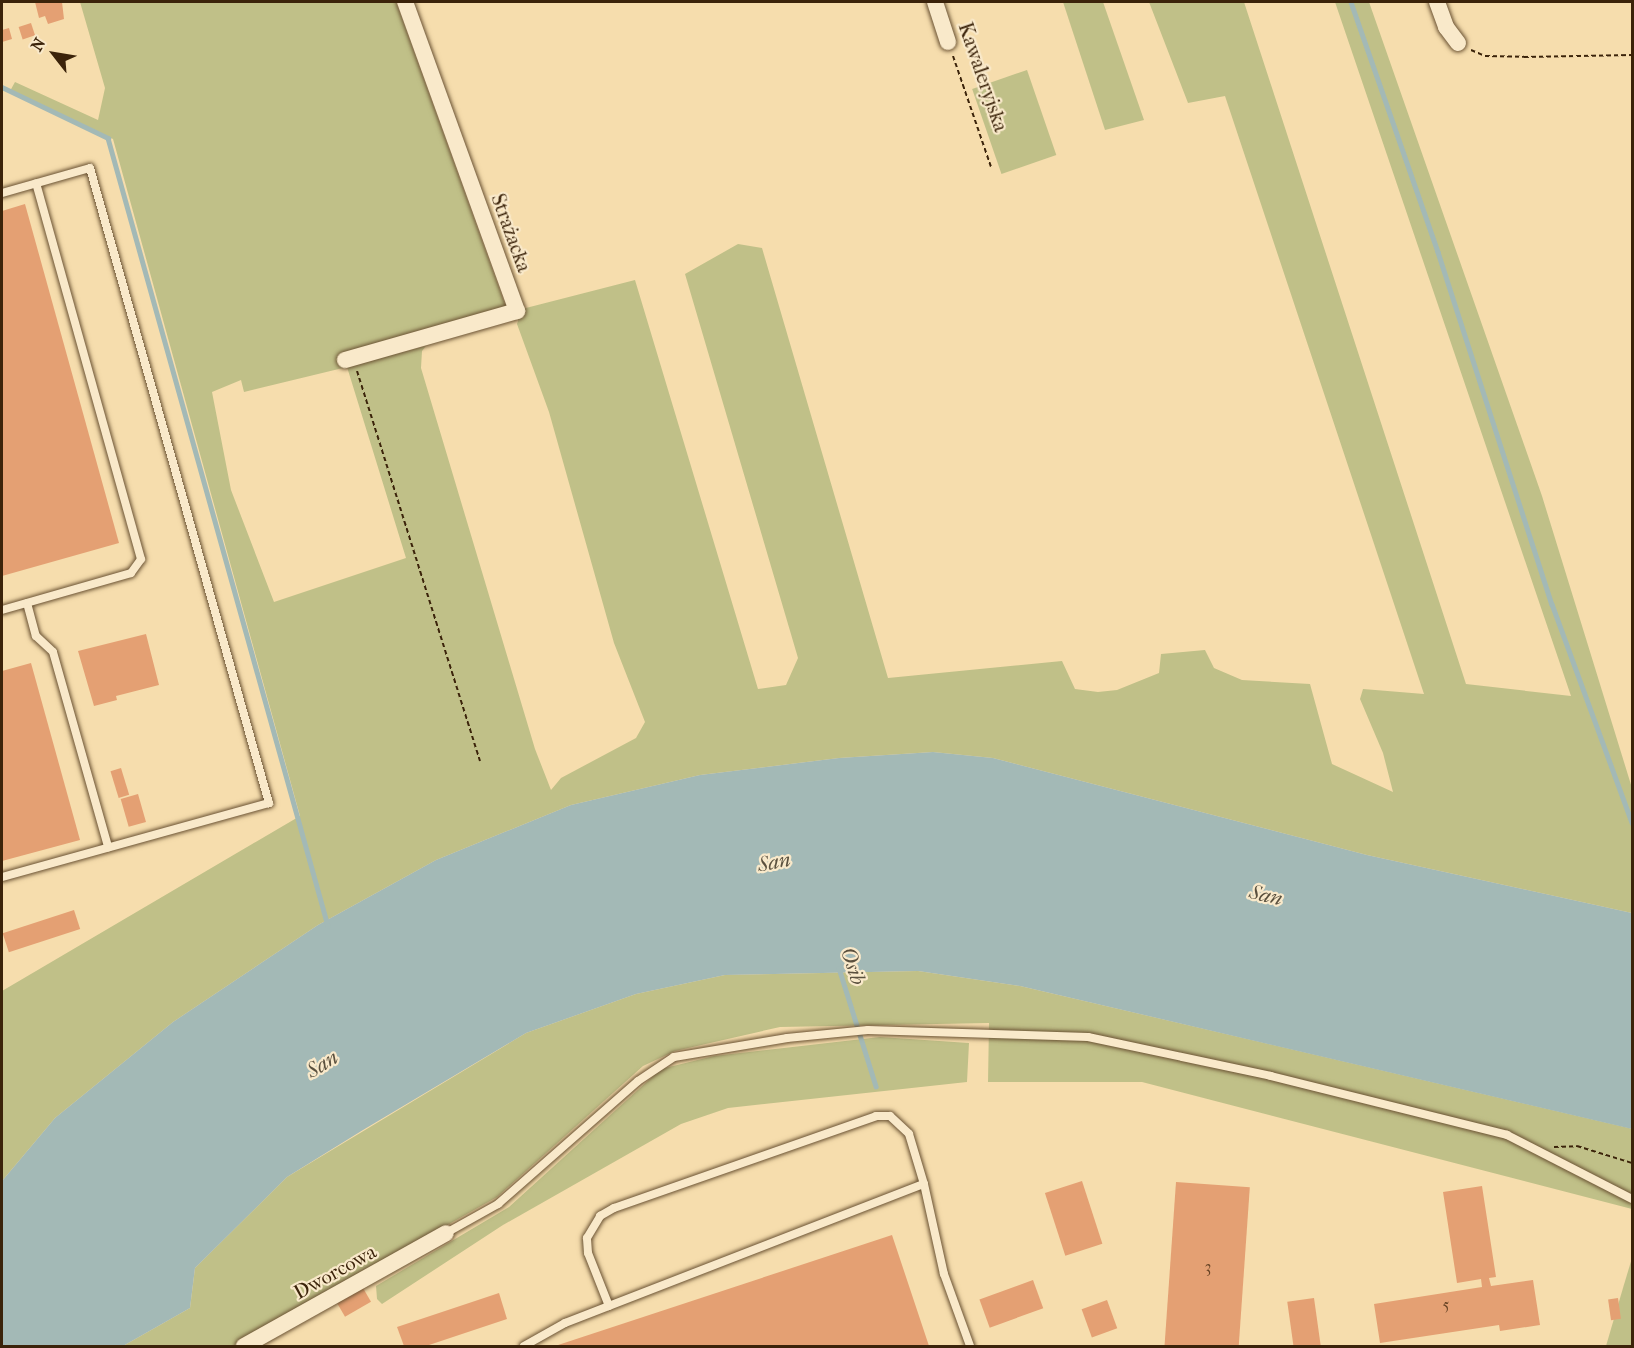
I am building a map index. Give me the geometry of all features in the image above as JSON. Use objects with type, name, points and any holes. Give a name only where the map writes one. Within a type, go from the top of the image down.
[{"type":"street","name":"Strażacka","points":[[349,358],[517,311],[405,2]]},
{"type":"street","name":"Kawaleryjska","points":[[935,2],[948,42]]},
{"type":"street","points":[[1437,2],[1446,27],[1458,43]]},
{"type":"street","name":"Dworcowa","points":[[244,1347],[446,1233]]},
{"type":"lane","points":[[2,193],[90,168],[269,803],[2,876]]},
{"type":"lane","points":[[2,610],[131,573],[141,559],[36,183]]},
{"type":"lane","points":[[27,603],[36,636],[52,652],[108,847]]},
{"type":"lane","points":[[446,1233],[498,1204],[657,1065],[674,1057],[729,1046],[868,1030],[1036,1033],[1088,1037],[1428,1113],[1507,1135],[1543,1152],[1563,1166],[1632,1198]]},
{"type":"lane","points":[[609,1306],[588,1253],[588,1238],[600,1216],[614,1208],[876,1116],[890,1116],[909,1134],[924,1184],[944,1274],[970,1347]]},
{"type":"lane","points":[[524,1347],[565,1323],[924,1184]]},
{"type":"path","name":"Kawaleryjska","points":[[948,42],[991,167]]},
{"type":"path","points":[[1458,43],[1485,56],[1632,54]]},
{"type":"path","points":[[349,358],[480,761]]},
{"type":"path","points":[[1543,1152],[1555,1146],[1577,1146],[1632,1163]]},
{"type":"green space","points":[[80,2],[396,2],[506,307],[338,355],[347,367],[426,346],[422,351],[421,368],[535,749],[551,790],[561,778],[636,738],[645,722],[614,643],[549,412],[517,324],[522,309],[635,280],[758,689],[786,685],[798,658],[685,274],[738,244],[762,248],[888,678],[1062,661],[1075,689],[1098,692],[1117,690],[1159,673],[1161,654],[1205,650],[1214,668],[1242,680],[1310,684],[1332,764],[1393,792],[1383,753],[1360,699],[1363,689],[1424,694],[1225,96],[1188,103],[1149,2],[1244,2],[1466,684],[1571,696],[1335,2],[1369,2],[1542,496],[1632,788],[1632,913],[1367,855],[993,758],[933,752],[839,758],[700,775],[571,805],[436,860],[318,925],[173,1022],[55,1118],[2,1181],[2,991],[300,816],[113,139],[10,91],[15,82],[98,120],[105,88]],"holes":[[[347,367],[406,558],[274,602],[231,490],[212,392],[241,380],[244,392]]]},
{"type":"green space","points":[[1063,2],[1103,2],[1144,120],[1105,130]]},
{"type":"green space","points":[[1027,70],[1056,155],[1001,174],[972,89]]},
{"type":"green space","points":[[918,971],[1020,986],[1632,1129],[1632,1209],[1142,1082],[988,1082],[989,1023],[780,1027],[675,1051],[643,1066],[497,1197],[233,1346],[123,1346],[190,1308],[195,1268],[287,1177],[526,1033],[636,994],[725,975]]},
{"type":"green space","points":[[880,1037],[969,1043],[967,1082],[728,1108],[681,1124],[503,1225],[382,1304],[377,1299],[376,1286],[509,1207],[661,1069],[714,1056]]},
{"type":"green space","points":[[1632,1258],[1632,1346],[1606,1346],[1623,1288]]},
{"type":"water","name":"San","points":[[933,752],[993,758],[1367,855],[1632,913],[1632,1129],[1020,986],[918,971],[725,975],[636,994],[526,1033],[363,1130],[287,1177],[195,1268],[190,1308],[123,1346],[2,1346],[2,1181],[55,1118],[173,1022],[318,925],[436,860],[571,805],[700,775],[839,758]]},
{"type":"building","points":[[35,2],[62,2],[64,19],[48,24],[45,16],[39,18]]},
{"type":"building","points":[[31,23],[35,35],[23,39],[19,27]]},
{"type":"building","points":[[9,28],[12,39],[2,42],[2,30]]},
{"type":"building","points":[[25,204],[119,543],[2,576],[2,211]]},
{"type":"building","points":[[146,634],[159,685],[116,696],[117,700],[94,706],[78,651]]},
{"type":"building","points":[[31,663],[80,840],[2,861],[2,671]]},
{"type":"building","points":[[121,768],[129,795],[119,798],[110,771]]},
{"type":"building","points":[[138,794],[146,822],[129,827],[121,799]]},
{"type":"building","points":[[74,910],[80,929],[9,952],[3,933]]},
{"type":"building","points":[[1082,1181],[1102,1244],[1065,1256],[1045,1193]]},
{"type":"building","points":[[1176,1182],[1250,1187],[1239,1346],[1165,1346]]},
{"type":"building","points":[[1482,1186],[1496,1277],[1489,1278],[1491,1286],[1533,1280],[1540,1325],[1500,1331],[1499,1325],[1380,1343],[1374,1304],[1482,1287],[1481,1279],[1457,1283],[1443,1192]]},
{"type":"building","points":[[892,1235],[929,1346],[555,1346]]},
{"type":"building","points":[[1033,1280],[1043,1308],[990,1328],[979,1299]]},
{"type":"building","points":[[363,1288],[371,1302],[345,1317],[337,1303]]},
{"type":"building","points":[[499,1293],[507,1319],[426,1346],[404,1346],[397,1327]]},
{"type":"building","points":[[1314,1298],[1321,1346],[1293,1346],[1287,1302]]},
{"type":"building","points":[[1618,1298],[1621,1319],[1611,1320],[1608,1299]]},
{"type":"building","points":[[1107,1300],[1117,1328],[1092,1337],[1082,1309]]},
{"type":"waterway","points":[[1351,2],[1438,252],[1552,604],[1632,823]]},
{"type":"waterway","points":[[2,87],[108,138],[328,926]]},
{"type":"waterway","name":"Osib","points":[[839,968],[876,1086]]}]
